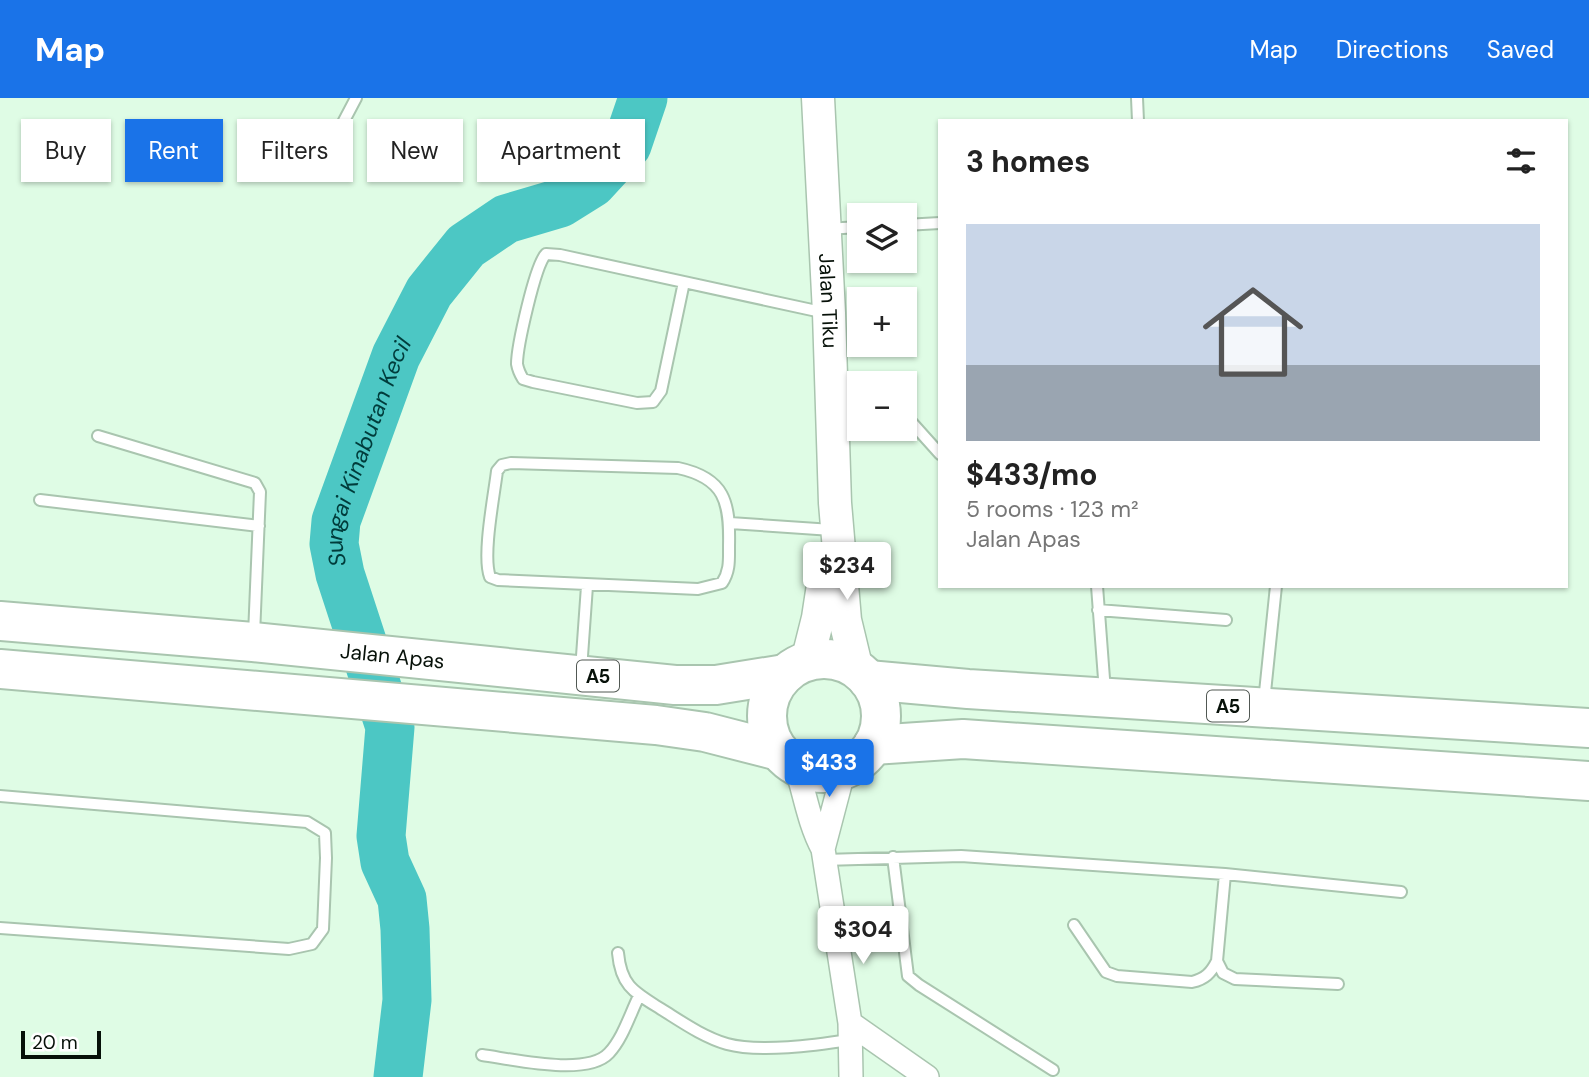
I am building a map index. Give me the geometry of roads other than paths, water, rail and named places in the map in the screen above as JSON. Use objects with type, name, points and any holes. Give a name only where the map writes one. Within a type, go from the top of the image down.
[{"type":"highway","name":"Jalan Apas","points":[[0,621],[333,649],[676,685],[716,685],[796,668]]},
{"type":"highway","name":"A5","points":[[796,668],[824,659],[841,662],[862,675],[1105,698],[1589,728]]},
{"type":"highway","name":"A5","points":[[0,668],[656,725],[718,735],[787,759],[811,771],[828,773],[844,769]]},
{"type":"highway","points":[[787,759],[771,736],[766,720],[768,703],[774,688],[796,668]]},
{"type":"highway","points":[[844,769],[855,763],[873,745],[880,729],[881,712],[877,695],[862,675]]},
{"type":"highway","points":[[873,745],[963,739],[1589,782]]},
{"type":"main road","name":"Jalan Tiku","points":[[796,668],[818,618],[833,516],[845,391],[829,313],[818,98]]},
{"type":"main road","name":"Jalan Tiku","points":[[833,516],[845,620],[862,675]]},
{"type":"street","points":[[787,759],[807,800],[813,830],[823,855],[850,1032],[851,1077]]},
{"type":"street","points":[[823,855],[844,769]]},
{"type":"street","points":[[850,1032],[927,1077]]},
{"type":"lane","points":[[345,119],[356,98]]},
{"type":"lane","points":[[1137,98],[1138,119]]},
{"type":"lane","points":[[917,224],[938,223]]},
{"type":"lane","points":[[825,229],[847,228]]},
{"type":"lane","points":[[684,282],[661,391],[653,402],[637,403],[533,382],[523,379],[519,373],[518,355],[534,281],[540,260],[545,254],[560,255],[829,313]]},
{"type":"lane","points":[[917,428],[938,452]]},
{"type":"lane","points":[[98,436],[255,483],[260,492],[253,642]]},
{"type":"lane","points":[[511,463],[678,468],[692,471],[704,475],[713,483],[728,507],[730,523],[728,573],[722,583],[698,589],[498,580],[490,577],[488,570],[497,471],[502,465],[511,463]]},
{"type":"lane","points":[[40,500],[259,526]]},
{"type":"lane","points":[[730,523],[833,516]]},
{"type":"lane","points":[[581,674],[587,586]]},
{"type":"lane","points":[[1097,588],[1105,698]]},
{"type":"lane","points":[[1264,708],[1276,588]]},
{"type":"lane","points":[[1098,610],[1226,620]]},
{"type":"lane","points":[[0,796],[307,822],[325,833],[326,858],[323,929],[312,944],[289,949],[0,928]]},
{"type":"lane","points":[[823,855],[961,856],[1225,874],[1401,892]]},
{"type":"lane","points":[[893,857],[908,976],[1053,1070]]},
{"type":"lane","points":[[1074,925],[1107,972],[1117,976],[1192,982],[1203,979],[1212,971],[1217,961],[1225,874]]},
{"type":"lane","points":[[618,953],[619,971],[625,984],[639,996],[700,1034],[728,1045],[807,1046],[850,1032]]},
{"type":"lane","points":[[1217,961],[1223,973],[1235,979],[1338,984]]},
{"type":"lane","points":[[482,1055],[576,1066],[595,1062],[607,1056],[616,1043],[639,996]]},
{"type":"waterway","name":"Sungai Kinabutan Kecil","points":[[398,1077],[407,1000],[405,929],[402,899],[385,862],[381,836],[390,727],[340,574],[334,544],[336,521],[396,356],[429,292],[466,246],[506,219],[560,203],[592,183],[627,145],[643,98]]}]
